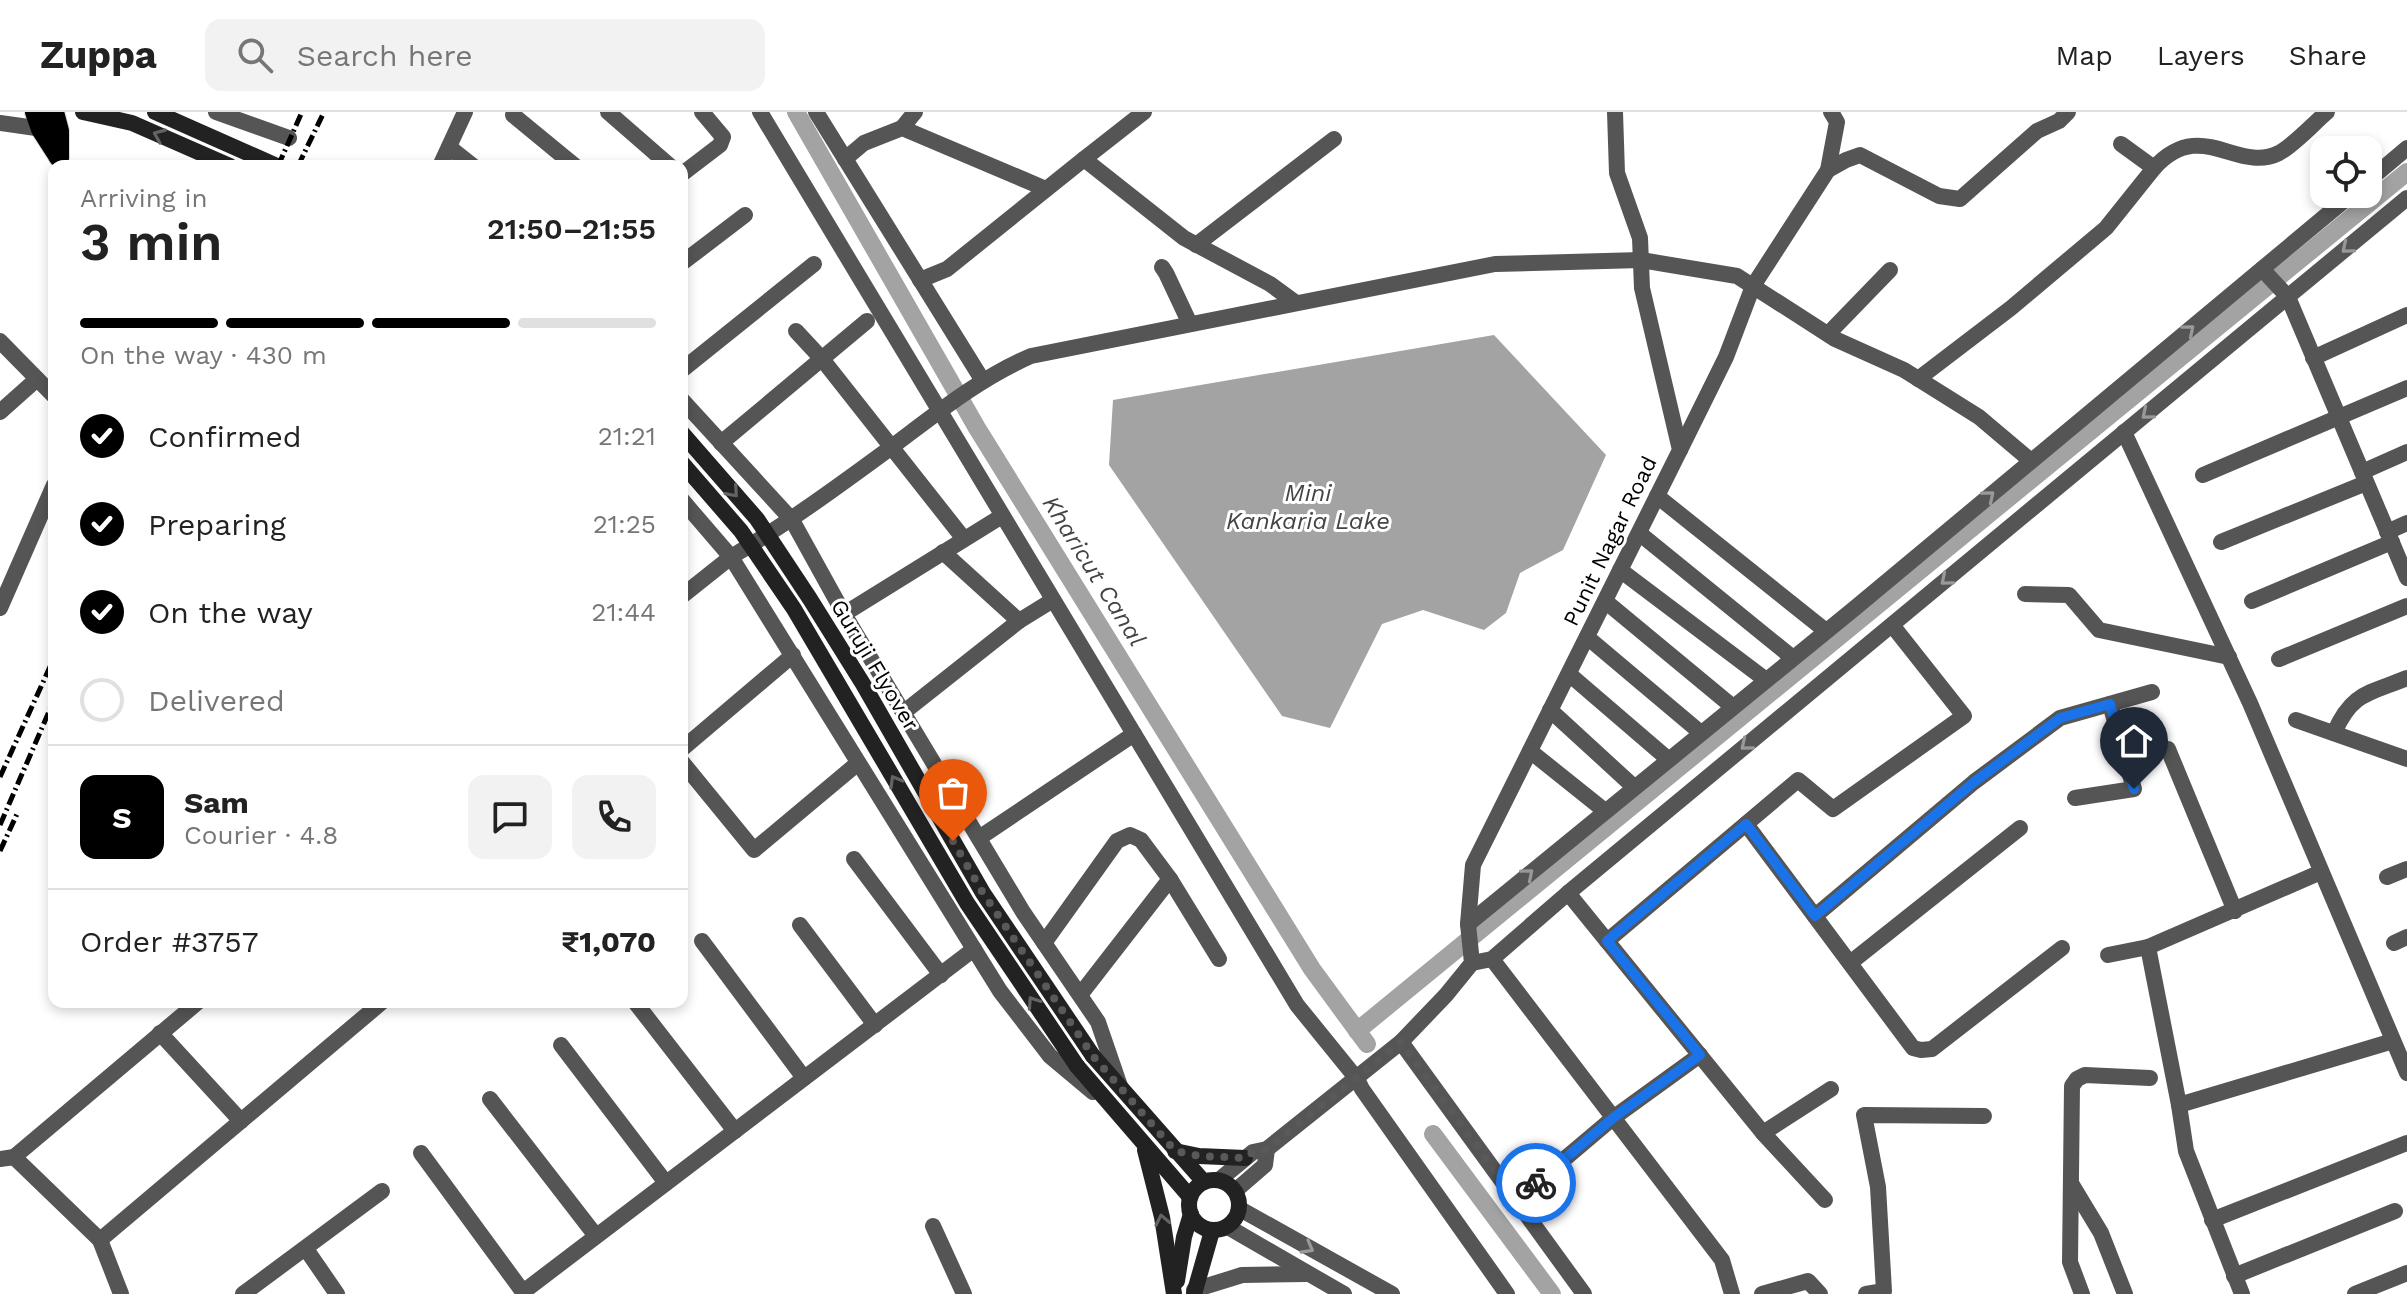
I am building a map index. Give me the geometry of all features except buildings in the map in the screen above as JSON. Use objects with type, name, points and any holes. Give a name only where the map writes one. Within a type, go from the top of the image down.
[{"type":"main road","points":[[83,112],[132,123],[216,160]]},
{"type":"main road","points":[[155,112],[263,160]]},
{"type":"main road","points":[[47,121],[61,160]]},
{"type":"main road","name":"Guruji Flyover","points":[[688,440],[757,519],[810,599],[863,684],[983,893],[1093,1056],[1175,1151],[1211,1181]]},
{"type":"main road","name":"Guruji Flyover","points":[[688,470],[741,531],[794,609],[967,903],[1077,1066],[1190,1206]]},
{"type":"main road","points":[[1144,1146],[1162,1217],[1174,1294]]},
{"type":"main road","points":[[1175,1151],[1199,1156],[1245,1158]]},
{"type":"main road","points":[[1174,1294],[1194,1190],[1211,1181],[1228,1183],[1235,1191],[1240,1209],[1237,1217],[1220,1229],[1194,1292]]},
{"type":"main road","points":[[1190,1206],[1200,1226],[1220,1229]]},
{"type":"street","points":[[216,112],[289,138]]},
{"type":"street","points":[[443,160],[465,112]]},
{"type":"street","points":[[608,112],[663,160]]},
{"type":"street","points":[[688,169],[720,145],[723,137],[702,112]]},
{"type":"street","points":[[760,112],[943,408],[1002,516],[1297,1005],[1357,1079],[1507,1294]]},
{"type":"street","points":[[816,112],[920,280],[979,384]]},
{"type":"street","points":[[845,159],[864,143],[902,128],[915,112]]},
{"type":"street","points":[[920,280],[947,269],[1144,112]]},
{"type":"street","name":"Punit Nagar Road","points":[[1472,962],[1468,924],[1473,865],[1680,450],[1642,288],[1640,238],[1617,173],[1615,112]]},
{"type":"street","points":[[1680,450],[1726,357],[1753,286],[1828,170],[1837,122],[1831,112]]},
{"type":"street","points":[[1828,170],[1860,155],[1939,196],[1960,199],[2037,131],[2059,121],[2068,112]]},
{"type":"street","points":[[1918,379],[2011,308],[2106,228],[2166,155],[2180,148],[2204,145],[2261,158],[2279,153],[2327,112]]},
{"type":"street","points":[[513,115],[568,160]]},
{"type":"street","points":[[0,123],[47,121]]},
{"type":"street","points":[[902,128],[1046,189]]},
{"type":"street","points":[[1196,245],[1334,139]]},
{"type":"street","points":[[2121,144],[2154,168]]},
{"type":"street","points":[[449,147],[465,160]]},
{"type":"street","points":[[2382,169],[2407,148]]},
{"type":"street","points":[[1084,159],[1184,238],[1270,284],[1296,303]]},
{"type":"street","points":[[1211,1181],[1253,1152],[1267,1149],[1357,1079],[1401,1042],[1446,995],[1472,962],[1492,959],[2407,198]]},
{"type":"street","points":[[1468,924],[2335,208]]},
{"type":"street","points":[[688,258],[745,215]]},
{"type":"street","points":[[688,591],[731,557],[792,520],[943,408],[1000,369],[1031,356],[1495,264],[1641,260],[1737,276],[1828,334],[1918,379],[1979,417],[2031,461]]},
{"type":"street","points":[[688,365],[814,264]]},
{"type":"street","points":[[1162,267],[1190,324]]},
{"type":"street","points":[[2262,269],[2288,297],[2407,578]]},
{"type":"street","points":[[1828,334],[1890,270]]},
{"type":"street","points":[[2313,358],[2407,315]]},
{"type":"street","points":[[721,443],[867,321]]},
{"type":"street","points":[[796,331],[822,359],[964,539]]},
{"type":"street","points":[[0,341],[48,390]]},
{"type":"street","points":[[0,412],[37,379]]},
{"type":"street","points":[[2203,475],[2407,388]]},
{"type":"street","points":[[688,407],[792,520],[844,614],[979,838],[1044,943],[1098,1022],[1122,1090]]},
{"type":"street","points":[[2124,432],[2229,657],[2407,1073]]},
{"type":"street","points":[[2221,542],[2364,477],[2407,452]]},
{"type":"street","points":[[1657,496],[1826,631]]},
{"type":"street","points":[[0,608],[48,499]]},
{"type":"street","points":[[688,507],[731,557],[1000,991],[1050,1056],[1107,1103]]},
{"type":"street","points":[[844,614],[1002,516]]},
{"type":"street","points":[[2252,601],[2390,537],[2407,523]]},
{"type":"street","points":[[1639,533],[1793,658]]},
{"type":"street","points":[[943,552],[1019,621]]},
{"type":"street","points":[[1620,570],[1766,680]]},
{"type":"street","points":[[2025,594],[2069,595],[2099,630],[2229,657]]},
{"type":"street","points":[[904,712],[1019,621],[1053,600]]},
{"type":"street","points":[[1605,601],[1733,707]]},
{"type":"street","points":[[2279,659],[2407,606]]},
{"type":"street","points":[[1607,941],[1798,780],[1833,809],[1964,716],[1892,625]]},
{"type":"street","points":[[1587,637],[1701,733]]},
{"type":"street","points":[[688,744],[793,655]]},
{"type":"street","points":[[1569,674],[1668,759]]},
{"type":"street","points":[[2334,733],[2343,711],[2357,699],[2407,678]]},
{"type":"street","points":[[1815,916],[1974,782],[2060,718],[2152,692]]},
{"type":"street","points":[[2075,798],[2134,789],[2110,704]]},
{"type":"street","points":[[1550,710],[1634,787]]},
{"type":"street","points":[[2296,720],[2407,759]]},
{"type":"street","points":[[979,838],[1134,734]]},
{"type":"street","points":[[2168,749],[2235,911]]},
{"type":"street","points":[[1530,751],[1605,811]]},
{"type":"street","points":[[688,769],[754,850],[858,763]]},
{"type":"street","points":[[1746,824],[1913,1048],[1932,1049],[2062,948]]},
{"type":"street","points":[[1850,963],[2020,828]]},
{"type":"street","points":[[1044,943],[1117,841],[1130,835],[1141,840],[1170,879],[1219,959]]},
{"type":"street","points":[[854,859],[941,975]]},
{"type":"street","points":[[2387,877],[2407,869]]},
{"type":"street","points":[[2108,955],[2148,947],[2321,872]]},
{"type":"street","points":[[1080,995],[1170,879]]},
{"type":"street","points":[[1568,893],[1763,1133],[1825,1200]]},
{"type":"street","points":[[800,925],[875,1025]]},
{"type":"street","points":[[702,941],[804,1078]]},
{"type":"street","points":[[2148,947],[2186,1151],[2242,1294]]},
{"type":"street","points":[[421,1153],[522,1293],[974,949]]},
{"type":"street","points":[[1492,959],[1722,1260],[1732,1294]]},
{"type":"street","points":[[121,1294],[100,1240],[7,1158],[191,1008]]},
{"type":"street","points":[[100,1240],[375,1008]]},
{"type":"street","points":[[640,1008],[735,1131]]},
{"type":"street","points":[[160,1033],[241,1121]]},
{"type":"street","points":[[2179,1105],[2393,1041]]},
{"type":"street","points":[[1401,1042],[1584,1294]]},
{"type":"street","points":[[561,1045],[666,1183]]},
{"type":"street","points":[[1516,1200],[1613,1118],[1700,1055]]},
{"type":"street","points":[[2082,1294],[2070,1262],[2072,1086],[2085,1075],[2150,1078]]},
{"type":"street","points":[[1763,1133],[1831,1089]]},
{"type":"street","points":[[490,1099],[596,1236]]},
{"type":"street","points":[[1866,1294],[1884,1292],[1878,1187],[1864,1115],[1984,1116]]},
{"type":"street","points":[[2212,1220],[2407,1143]]},
{"type":"street","points":[[1235,1191],[1265,1165],[1267,1149]]},
{"type":"street","points":[[2071,1183],[2101,1233],[2125,1294]]},
{"type":"street","points":[[243,1294],[382,1191]]},
{"type":"street","points":[[1240,1209],[1392,1294]]},
{"type":"street","points":[[2234,1276],[2395,1211]]},
{"type":"street","points":[[933,1226],[964,1294]]},
{"type":"street","points":[[1220,1229],[1344,1294]]},
{"type":"street","points":[[306,1249],[337,1294]]},
{"type":"street","points":[[2355,1294],[2407,1273]]},
{"type":"street","points":[[1194,1292],[1242,1275],[1308,1274]]},
{"type":"street","points":[[1762,1294],[1808,1281],[1820,1294]]},
{"type":"water","name":"Mini Kankaria Lake","points":[[1494,335],[1606,455],[1563,550],[1520,573],[1506,613],[1484,630],[1423,610],[1382,624],[1330,728],[1282,716],[1109,465],[1113,400]]},
{"type":"waterway","name":"Kharicut Canal","points":[[796,112],[977,428],[1312,969],[1367,1044]]},
{"type":"waterway","points":[[1357,1031],[2407,172]]},
{"type":"waterway","name":"Kharicut Canal","points":[[1433,1134],[1552,1294]]},
{"type":"railway","points":[[281,160],[302,112]]},
{"type":"railway","points":[[301,160],[324,112]]},
{"type":"railway","points":[[0,777],[48,671]]},
{"type":"railway","points":[[0,825],[48,714]]},
{"type":"railway","points":[[0,851],[17,814]]},
{"type":"way so far","points":[[953,841],[983,893],[1093,1056],[1175,1151],[1221,1159],[1245,1158],[1253,1152],[1267,1149],[1401,1042],[1516,1200],[1536,1183]]},
{"type":"route","points":[[1536,1183],[1613,1118],[1700,1055],[1607,941],[1746,824],[1815,916],[1974,782],[2060,718],[2110,704],[2134,789]]}]
